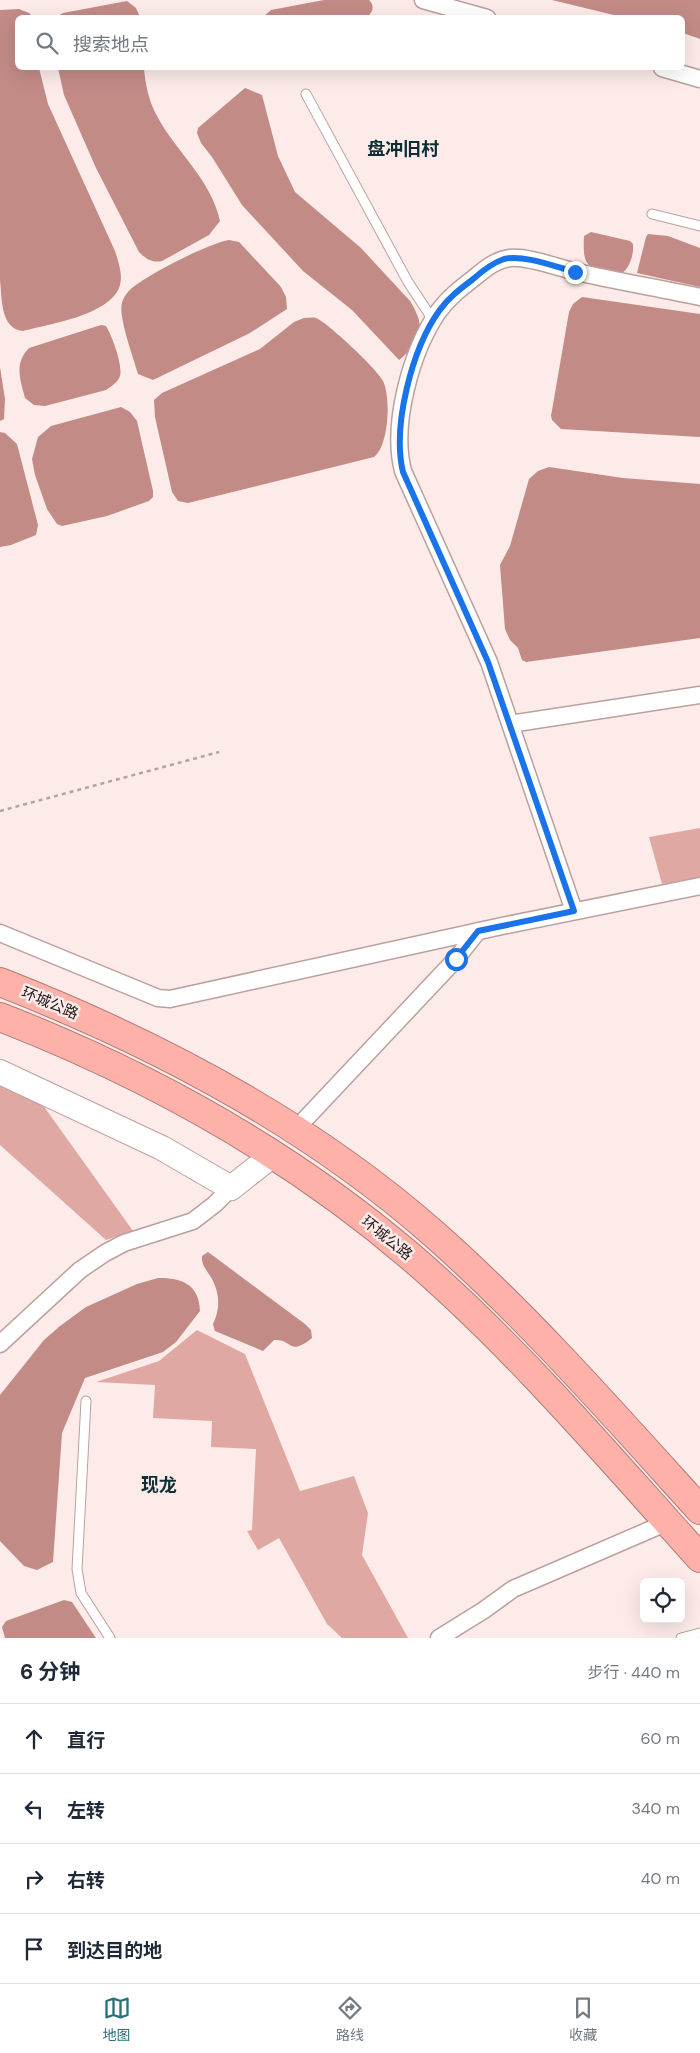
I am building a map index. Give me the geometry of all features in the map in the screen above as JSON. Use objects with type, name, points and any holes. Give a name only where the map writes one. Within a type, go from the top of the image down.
[{"type":"highway","name":"环城公路","points":[[0,982],[156,1051],[250,1101],[295,1130],[388,1196],[491,1286],[552,1348],[700,1510]]},
{"type":"highway","name":"环城公路","points":[[0,1017],[142,1080],[233,1129],[274,1154],[368,1222],[411,1257],[469,1310],[523,1364],[700,1558]]},
{"type":"street","points":[[423,0],[476,15]]},
{"type":"street","points":[[669,70],[700,79]]},
{"type":"street","points":[[574,911],[488,662],[403,472],[399,456],[399,439],[407,387],[416,355],[433,320],[452,296],[490,265],[510,258],[700,297]]},
{"type":"street","points":[[510,724],[700,695]]},
{"type":"street","points":[[0,933],[158,998],[170,999],[478,931],[700,886]]},
{"type":"street","points":[[295,1130],[456,959],[478,931]]},
{"type":"street","points":[[0,1072],[162,1148],[231,1188]]},
{"type":"street","points":[[0,1344],[80,1270],[124,1243],[193,1220],[274,1154]]},
{"type":"street","points":[[438,1638],[484,1610],[513,1589],[668,1522]]},
{"type":"lane","points":[[306,94],[408,282],[433,320]]},
{"type":"lane","points":[[652,214],[700,226]]},
{"type":"lane","points":[[86,1401],[77,1570],[81,1593],[110,1638]]},
{"type":"lane","points":[[681,1638],[700,1633]]},
{"type":"path","points":[[0,811],[219,752]]},
{"type":"shaded area","points":[[324,0],[369,0],[372,4],[369,15],[265,15],[271,10]]},
{"type":"shaded area","points":[[552,0],[700,0],[700,39],[685,34],[685,15],[614,15]]},
{"type":"shaded area","points":[[127,1],[136,8],[139,15],[60,15]]},
{"type":"shaded area","points":[[19,9],[31,15],[15,15],[15,70],[40,70],[48,104],[115,251],[121,276],[120,285],[115,295],[93,311],[78,317],[23,331],[15,329],[6,318],[2,303],[0,280],[0,10]]},
{"type":"shaded area","points":[[58,70],[144,70],[148,92],[157,116],[201,179],[215,206],[220,221],[209,235],[162,261],[149,260],[144,257],[139,252],[96,168],[64,95]]},
{"type":"shaded area","points":[[245,88],[262,95],[278,156],[295,192],[361,248],[412,304],[419,321],[418,337],[406,354],[399,360],[352,310],[303,271],[242,205],[201,143],[197,133],[198,128]]},
{"type":"shaded area","points":[[591,232],[630,241],[633,244],[631,260],[621,274],[595,268],[587,262],[584,236]]},
{"type":"shaded area","points":[[648,234],[668,236],[700,248],[700,287],[637,273]]},
{"type":"shaded area","points":[[229,240],[239,242],[281,287],[286,297],[287,309],[250,333],[153,380],[138,374],[122,318],[123,299],[130,289],[165,267],[207,247]]},
{"type":"shaded area","points":[[582,297],[700,314],[700,437],[561,429],[552,420],[551,416],[569,312],[573,304]]},
{"type":"shaded area","points":[[304,318],[316,318],[322,321],[363,357],[383,381],[386,388],[388,409],[386,432],[379,451],[374,457],[188,503],[178,501],[172,492],[155,417],[154,400],[162,393],[260,349],[294,322]]},
{"type":"shaded area","points":[[101,325],[106,326],[114,343],[121,371],[118,380],[114,384],[106,390],[45,406],[34,405],[25,398],[20,378],[20,365],[21,359],[29,348]]},
{"type":"shaded area","points":[[0,367],[5,399],[4,419],[0,421]]},
{"type":"shaded area","points":[[121,407],[130,412],[137,421],[153,497],[149,501],[107,516],[62,526],[57,524],[47,509],[35,475],[32,459],[38,437],[51,426]]},
{"type":"shaded area","points":[[0,432],[5,433],[17,444],[38,525],[36,535],[11,545],[0,547]]},
{"type":"shaded area","points":[[549,467],[623,478],[700,484],[700,638],[526,662],[522,660],[518,648],[510,640],[505,629],[500,565],[510,546],[529,479],[538,471]]},
{"type":"shaded area","points":[[700,828],[700,877],[662,884],[649,837]]},
{"type":"shaded area","points":[[0,1080],[40,1101],[133,1231],[106,1240],[0,1145]]},
{"type":"shaded area","points":[[208,1252],[305,1324],[311,1330],[312,1338],[304,1344],[295,1347],[280,1340],[274,1340],[263,1351],[215,1331],[213,1324],[218,1308],[218,1297],[213,1281],[202,1260],[202,1256]]},
{"type":"shaded area","points":[[158,1278],[175,1279],[188,1284],[196,1294],[200,1311],[176,1342],[163,1352],[85,1378],[62,1433],[53,1562],[37,1570],[24,1566],[0,1541],[0,1395],[44,1340],[60,1326],[86,1307],[137,1284]]},
{"type":"shaded area","points":[[197,1330],[245,1354],[300,1491],[354,1476],[368,1513],[362,1555],[408,1638],[342,1638],[327,1624],[279,1538],[258,1550],[247,1531],[252,1530],[256,1449],[211,1447],[212,1421],[153,1418],[155,1385],[96,1382],[159,1361]]},
{"type":"shaded area","points":[[64,1600],[72,1602],[96,1638],[5,1638],[2,1627],[6,1621]]},
{"type":"district","name":"盘冲旧村","points":[[403,149]]},
{"type":"district","name":"现龙","points":[[159,1485]]},
{"type":"route","points":[[456,959],[478,931],[574,911],[488,662],[403,472],[399,456],[399,439],[407,387],[416,355],[439,311],[452,296],[490,265],[510,258],[517,258],[575,272]]}]
